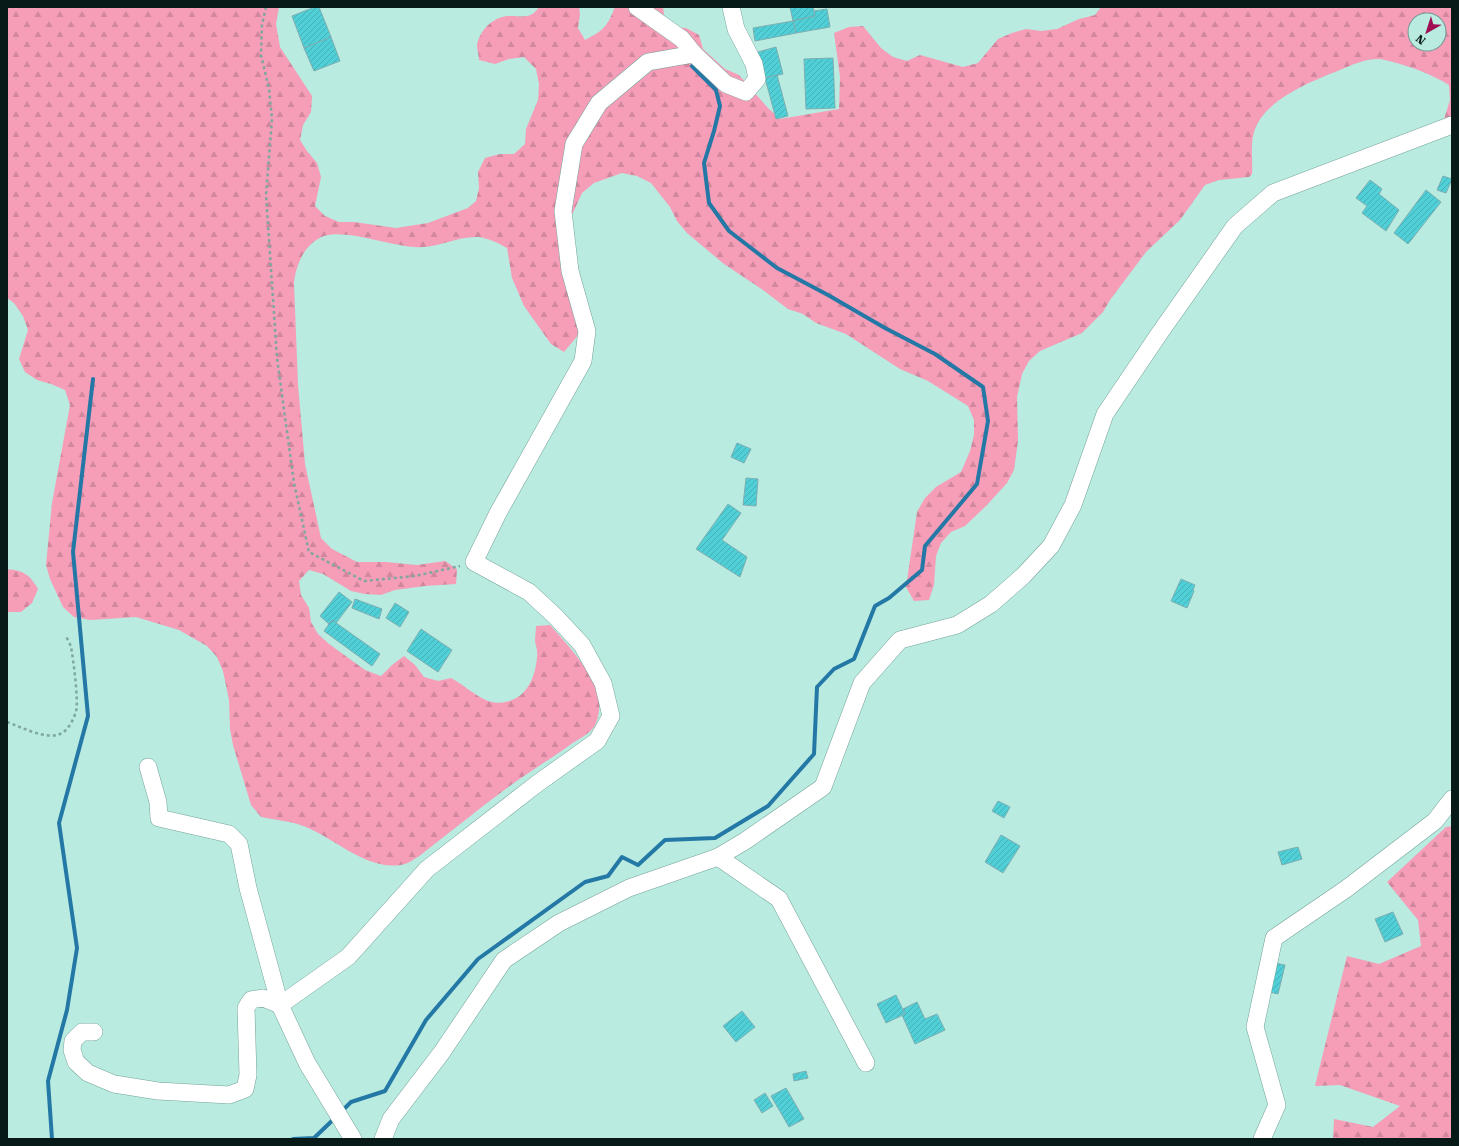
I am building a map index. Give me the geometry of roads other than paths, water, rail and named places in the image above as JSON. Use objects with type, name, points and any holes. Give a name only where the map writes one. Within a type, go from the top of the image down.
[{"type":"street","points":[[637,7],[682,39],[694,54],[726,84],[746,92],[757,79],[754,64],[736,29],[731,7]]},
{"type":"street","points":[[280,1004],[348,957],[427,869],[538,783],[597,741],[611,716],[603,682],[582,645],[572,633],[556,616],[529,592],[474,562],[498,512],[583,361],[587,331],[570,272],[563,211],[574,144],[600,103],[648,62],[694,54]]},
{"type":"street","points":[[383,1139],[391,1119],[442,1052],[504,960],[559,923],[629,888],[718,857],[745,841],[823,786],[862,683],[900,640],[957,625],[984,608],[1023,576],[1051,546],[1073,505],[1105,414],[1158,334],[1235,226],[1273,193],[1452,125]]},
{"type":"street","points":[[148,767],[158,802],[159,818],[229,834],[239,844],[248,888],[280,1004],[307,1063],[353,1139]]},
{"type":"street","points":[[1262,1139],[1277,1105],[1255,1027],[1274,938],[1346,889],[1435,821],[1452,799]]},
{"type":"street","points":[[718,857],[779,900],[866,1063]]},
{"type":"street","points":[[94,1032],[82,1032],[73,1041],[72,1050],[76,1062],[88,1073],[114,1084],[158,1091],[230,1095],[245,1089],[248,1075],[246,1008],[251,1000],[263,998],[280,1004]]},
{"type":"waterway","points":[[341,1112],[351,1102],[385,1091],[426,1020],[478,959],[585,882],[608,876],[622,857],[638,865],[665,840],[715,838],[768,806],[814,754],[817,687],[834,669],[854,659],[875,606],[889,598],[922,570],[925,546],[977,484],[988,421],[983,387],[935,354],[777,268],[729,231],[709,203],[704,163],[720,106],[716,90],[692,66]]},
{"type":"waterway","points":[[52,1139],[48,1081],[67,1010],[77,948],[59,823],[88,716],[73,552],[93,379]]},
{"type":"waterway","points":[[293,1139],[314,1138],[336,1117]]}]
